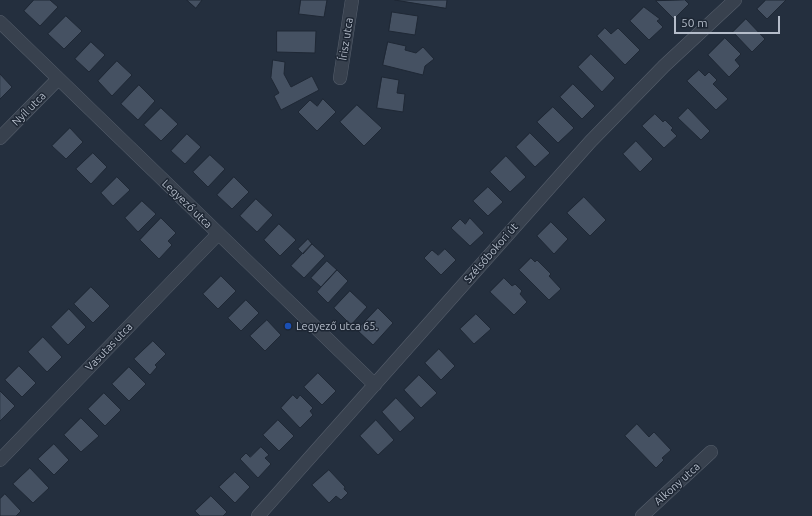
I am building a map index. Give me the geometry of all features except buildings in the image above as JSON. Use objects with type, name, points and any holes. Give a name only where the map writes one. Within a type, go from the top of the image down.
[{"type":"street","name":"Írisz utca","points":[[340,78],[352,0]]},
{"type":"street","name":"Szélsőbokori út","points":[[258,516],[590,142],[664,66],[735,0]]},
{"type":"street","name":"Legyező utca","points":[[0,22],[375,385]]},
{"type":"street","name":"Nyíl utca","points":[[0,138],[58,79]]},
{"type":"street","name":"Vasutas utca","points":[[0,460],[218,234]]},
{"type":"street","name":"Alkony utca","points":[[642,516],[711,452]]},
{"type":"place","name":"Legyező utca 65.","points":[[288,326]]}]
